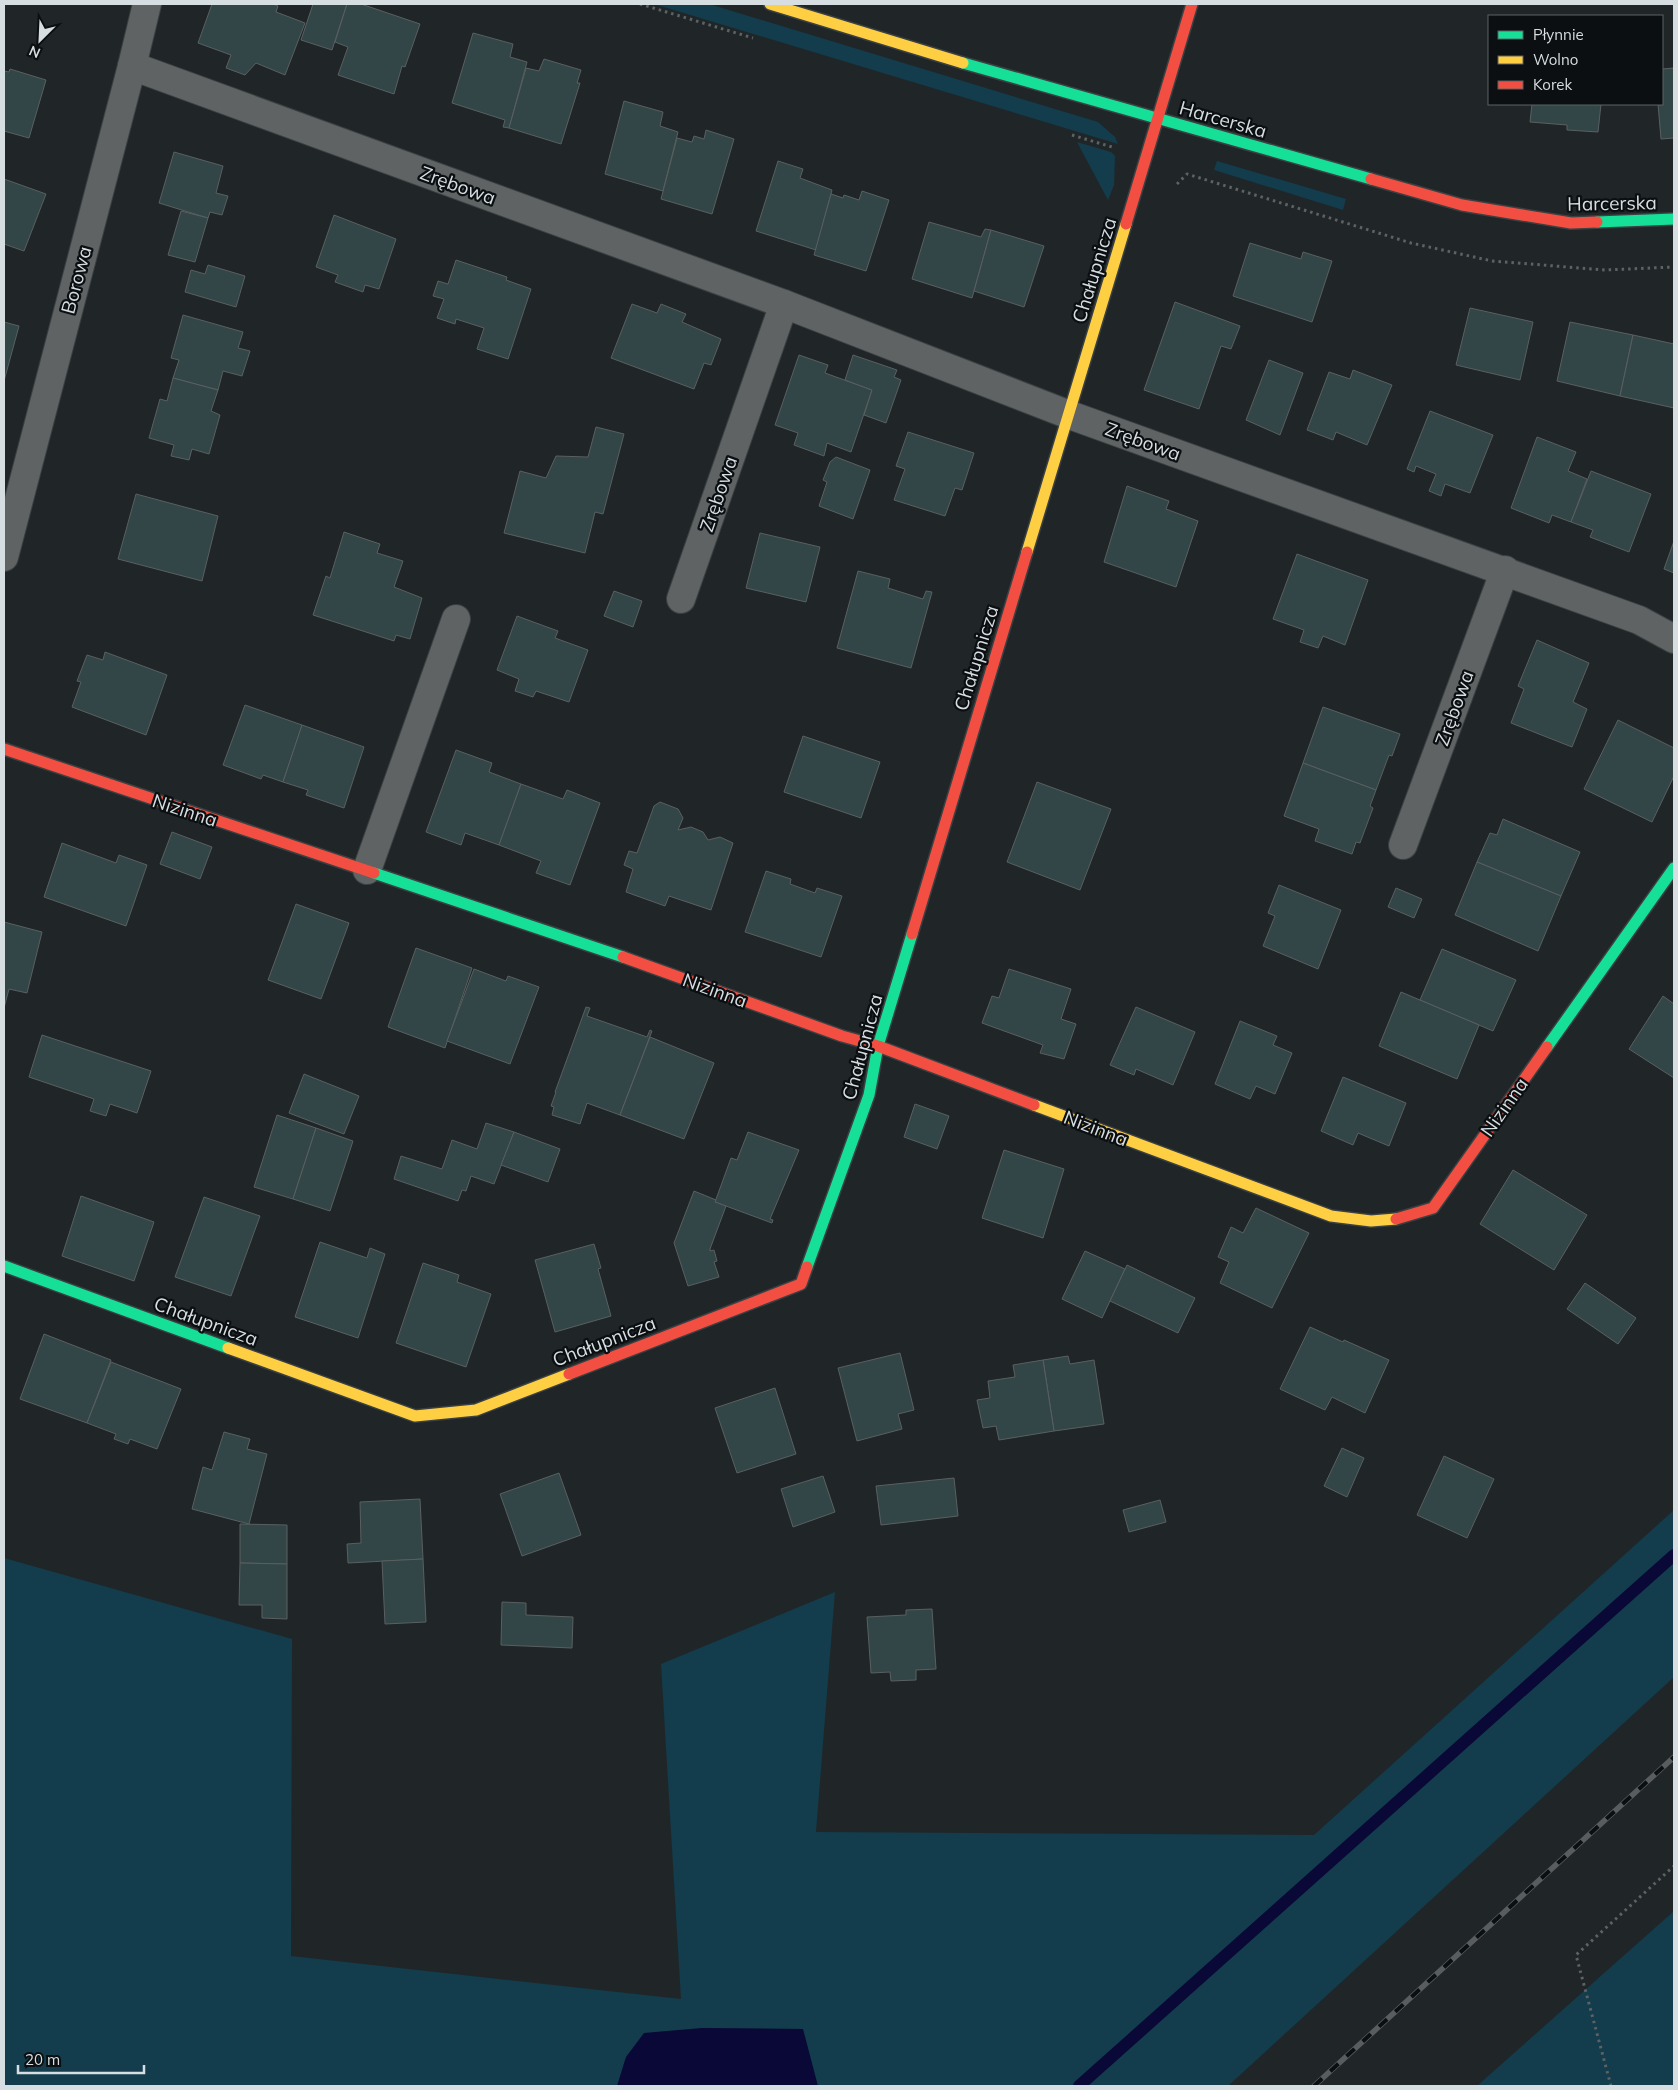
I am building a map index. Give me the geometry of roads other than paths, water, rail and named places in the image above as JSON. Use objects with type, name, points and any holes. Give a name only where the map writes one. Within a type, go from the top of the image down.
[{"type":"street","name":"Borowa","points":[[4,557],[147,4]]},
{"type":"street","name":"Harcerska","points":[[770,4],[1001,74],[1462,205],[1571,223],[1674,220]]},
{"type":"street","name":"Chałupnicza","points":[[4,1266],[415,1416],[476,1410],[801,1284],[869,1095],[878,1046],[1192,4]]},
{"type":"street","name":"Zrębowa","points":[[132,66],[784,304],[1067,414],[1505,570],[1639,620],[1674,639]]},
{"type":"street","name":"Zrębowa","points":[[681,599],[784,304]]},
{"type":"street","name":"Zrębowa","points":[[1403,845],[1505,570]]},
{"type":"street","points":[[367,870],[456,618]]},
{"type":"street","name":"Nizinna","points":[[4,749],[592,946],[842,1036],[878,1046],[1331,1216],[1353,1221],[1376,1222],[1405,1218],[1433,1208],[1674,868]]},
{"type":"waterway","points":[[1079,2086],[1674,1555]]},
{"type":"railway","points":[[1314,2086],[1674,1757]]}]
